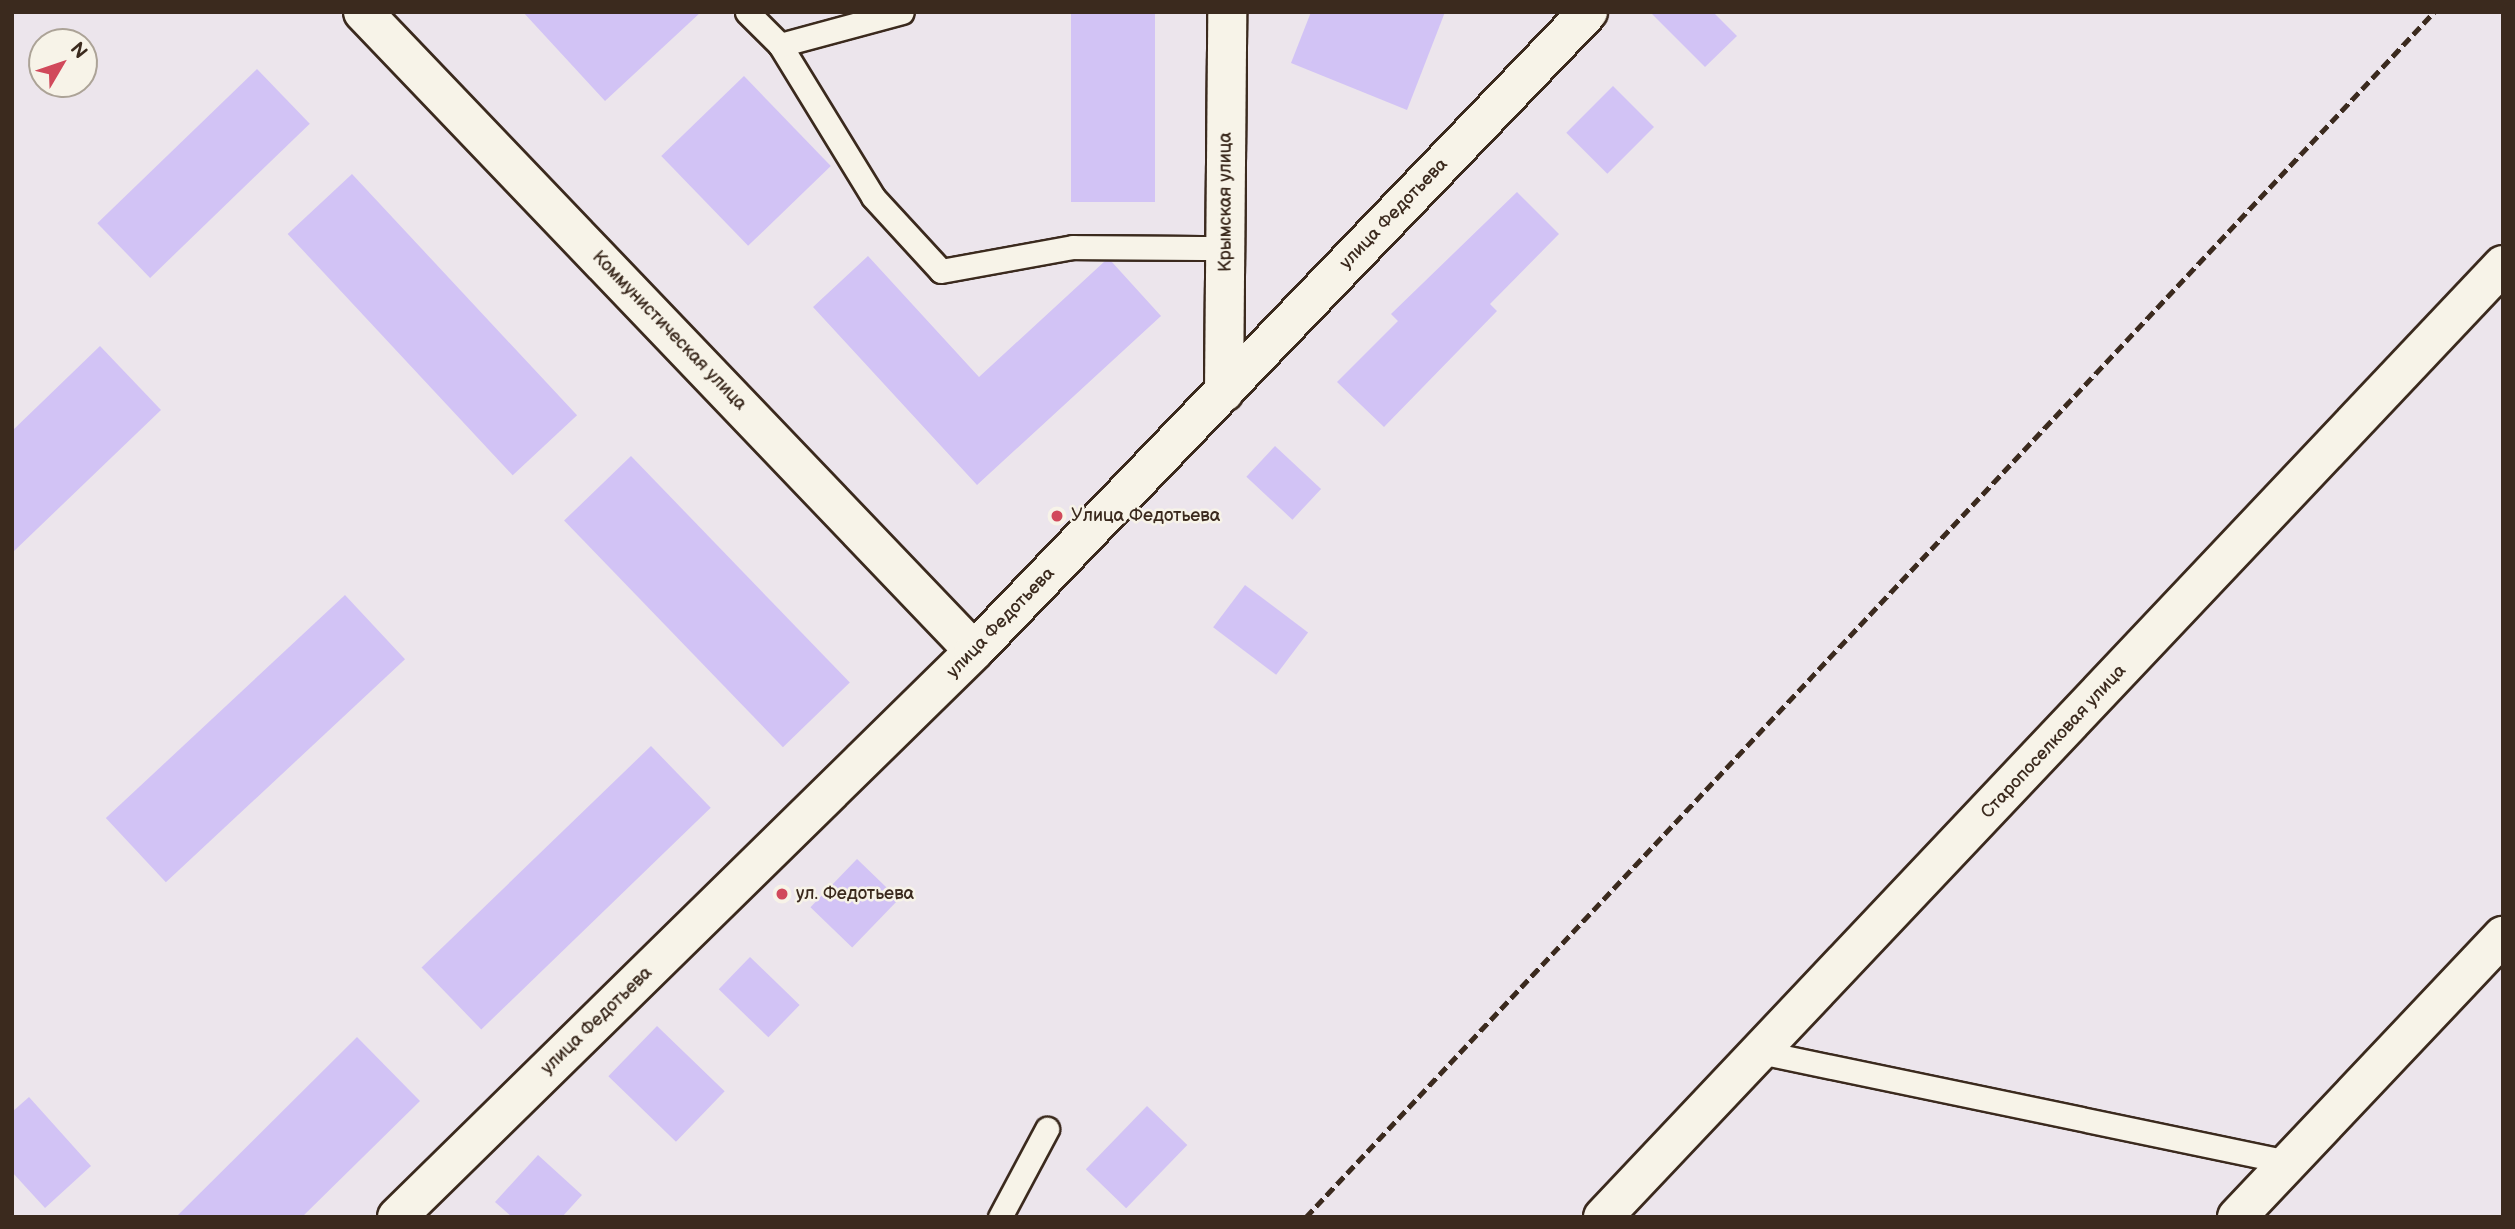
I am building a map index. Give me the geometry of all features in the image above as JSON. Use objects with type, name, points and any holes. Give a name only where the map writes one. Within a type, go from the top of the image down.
[{"type":"main road","name":"Коммунистическая улица","points":[[363,12],[974,650]]},
{"type":"main road","name":"Крымская улица","points":[[1224,392],[1227,12]]},
{"type":"main road","name":"улица Федотьева","points":[[397,1217],[974,650],[1588,12]]},
{"type":"main road","name":"Старопоселковая улица","points":[[1604,1217],[2503,265]]},
{"type":"main road","points":[[2237,1217],[2503,936]]},
{"type":"lane","points":[[747,12],[780,45],[873,197],[941,271],[1073,247],[1226,248]]},
{"type":"lane","points":[[780,45],[902,12]]},
{"type":"lane","points":[[1760,1052],[2288,1162]]},
{"type":"lane","points":[[1000,1217],[1047,1129]]},
{"type":"building","points":[[523,12],[701,12],[605,101]]},
{"type":"building","points":[[1071,12],[1155,12],[1155,202],[1071,202]]},
{"type":"building","points":[[1311,12],[1445,12],[1407,110],[1291,63]]},
{"type":"building","points":[[1650,12],[1713,12],[1737,36],[1705,67]]},
{"type":"building","points":[[257,69],[310,124],[150,278],[97,223]]},
{"type":"building","points":[[744,76],[831,166],[748,246],[661,156]]},
{"type":"building","points":[[1613,86],[1654,127],[1607,174],[1566,133]]},
{"type":"building","points":[[352,174],[577,415],[513,475],[288,234]]},
{"type":"building","points":[[1517,192],[1559,234],[1490,304],[1497,311],[1384,427],[1337,382],[1398,321],[1391,314]]},
{"type":"building","points":[[868,256],[979,377],[1105,261],[1111,261],[1161,316],[977,485],[813,307]]},
{"type":"building","points":[[100,346],[161,410],[12,553],[12,431]]},
{"type":"building","points":[[1275,446],[1321,489],[1292,520],[1246,477]]},
{"type":"building","points":[[631,456],[850,683],[783,747],[564,521]]},
{"type":"building","points":[[1245,585],[1308,633],[1276,675],[1213,627]]},
{"type":"building","points":[[345,595],[405,659],[166,882],[106,818]]},
{"type":"building","points":[[651,746],[711,808],[481,1029],[422,968]]},
{"type":"building","points":[[857,859],[899,899],[852,947],[810,907]]},
{"type":"building","points":[[750,957],[800,1005],[768,1037],[719,989]]},
{"type":"building","points":[[657,1026],[725,1091],[676,1142],[608,1076]]},
{"type":"building","points":[[357,1037],[420,1101],[302,1217],[176,1217]]},
{"type":"building","points":[[29,1097],[91,1166],[45,1208],[12,1172],[12,1112]]},
{"type":"building","points":[[1147,1106],[1187,1145],[1126,1208],[1086,1169]]},
{"type":"building","points":[[538,1155],[582,1195],[562,1217],[512,1217],[495,1202]]},
{"type":"railway","points":[[1306,1217],[2434,12]]},
{"type":"place","name":"Улица Федотьева","points":[[1057,516]]},
{"type":"place","name":"ул. Федотьева","points":[[782,894]]}]
